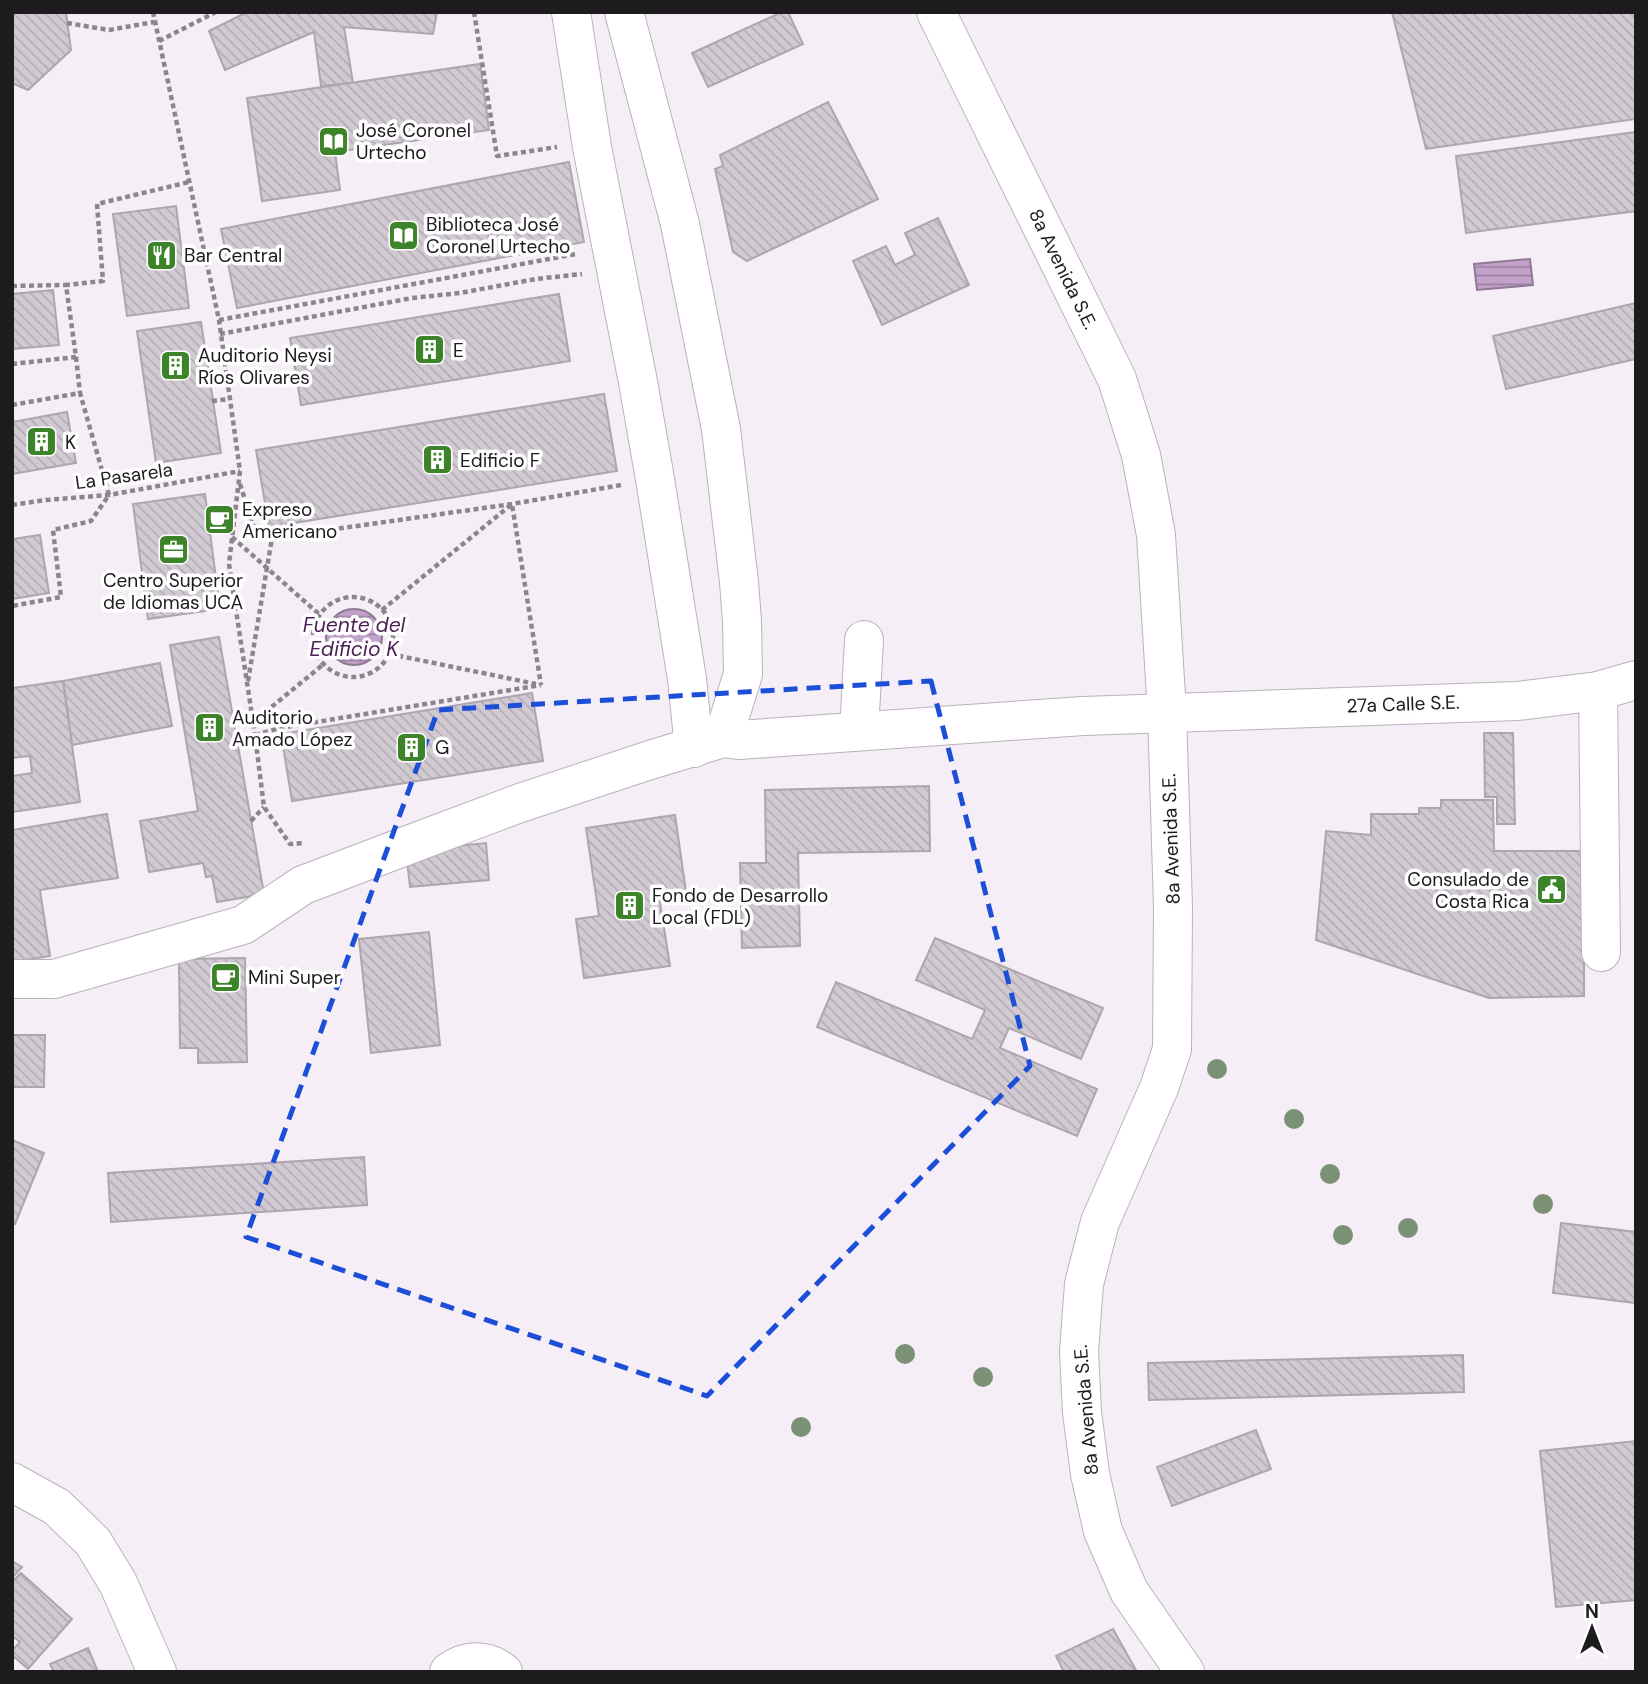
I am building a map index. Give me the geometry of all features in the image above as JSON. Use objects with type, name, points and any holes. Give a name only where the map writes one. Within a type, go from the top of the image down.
[{"type":"street","points":[[572,12],[589,130],[655,479],[687,679],[709,743]]},
{"type":"street","points":[[624,12],[680,224],[721,429],[733,518],[742,621],[743,674],[709,743]]},
{"type":"street","name":"8a Avenida S.E.","points":[[936,12],[1117,379],[1141,455],[1156,535],[1167,712],[1173,907],[1172,1049],[1159,1088],[1100,1222],[1084,1284],[1079,1351],[1082,1412],[1090,1474],[1103,1531],[1129,1591],[1185,1672]]},
{"type":"street","points":[[589,130],[621,106],[646,98]]},
{"type":"street","points":[[859,731],[864,640]]},
{"type":"street","name":"27a Calle S.E.","points":[[12,979],[54,979],[243,925],[303,885],[520,803],[709,743],[1083,716],[1518,701],[1598,691],[1636,680]]},
{"type":"street","points":[[1598,691],[1601,952]]},
{"type":"street","points":[[12,1482],[57,1507],[93,1542],[118,1583],[157,1672]]},
{"type":"street","points":[[449,1672],[470,1662],[484,1662],[503,1672]]},
{"type":"path","points":[[153,12],[219,320],[240,471],[229,564],[264,807],[290,844],[317,842]]},
{"type":"path","points":[[159,41],[216,12]]},
{"type":"path","points":[[474,12],[497,156],[568,146],[589,130]]},
{"type":"path","points":[[67,23],[109,30],[155,22]]},
{"type":"path","points":[[12,286],[103,281],[97,204],[189,182]]},
{"type":"path","points":[[219,320],[614,259]]},
{"type":"path","points":[[220,334],[412,298],[460,293],[536,279],[614,259]]},
{"type":"path","points":[[12,606],[61,597],[53,530],[91,521],[109,495],[80,393],[66,285]]},
{"type":"path","points":[[12,364],[76,357]]},
{"type":"path","points":[[12,405],[80,393]]},
{"type":"path","points":[[212,401],[229,399]]},
{"type":"path","name":"La Pasarela","points":[[12,505],[109,495],[240,471]]},
{"type":"path","points":[[238,480],[253,525],[272,538],[512,504],[655,479]]},
{"type":"path","points":[[383,610],[512,504]]},
{"type":"path","points":[[512,504],[541,685]]},
{"type":"path","points":[[232,537],[320,615]]},
{"type":"path","points":[[247,685],[272,538]]},
{"type":"path","points":[[355,597],[368,600],[383,610],[390,621],[394,633],[390,654],[377,669],[365,676],[344,676],[331,670],[320,659],[314,646],[315,625],[320,615],[341,599],[355,597]]},
{"type":"path","points":[[390,654],[541,685]]},
{"type":"path","points":[[253,723],[324,663]]},
{"type":"path","points":[[255,735],[280,728],[541,685]]},
{"type":"path","points":[[251,821],[264,807]]},
{"type":"highlighted area","points":[[931,681],[1030,1066],[707,1396],[246,1237],[438,710]]},
{"type":"water","points":[[1530,259],[1533,285],[1477,290],[1474,264]]},
{"type":"water","name":"Fuente del Edificio K","points":[[354,609],[365,611],[374,617],[380,626],[380,648],[374,657],[365,663],[354,665],[343,663],[334,657],[328,648],[326,637],[328,626],[334,617],[343,611]]},
{"type":"building","points":[[12,12],[66,12],[71,50],[28,90],[12,83]]},
{"type":"building","points":[[247,12],[437,12],[433,34],[344,27],[353,83],[321,86],[314,32],[225,70],[209,31]]},
{"type":"building","points":[[782,12],[788,12],[803,44],[708,87],[692,53]]},
{"type":"building","points":[[1392,12],[1636,12],[1636,119],[1426,149]]},
{"type":"building","name":"José Coronel Urtecho","points":[[480,64],[489,130],[335,152],[340,190],[262,201],[247,98]]},
{"type":"building","points":[[828,102],[878,199],[747,261],[733,252],[715,169],[723,166],[720,155]]},
{"type":"building","points":[[1636,132],[1636,211],[1466,233],[1456,156]]},
{"type":"building","name":"Biblioteca José Coronel Urtecho","points":[[569,162],[584,242],[237,308],[221,229]]},
{"type":"building","points":[[176,206],[189,308],[127,316],[113,214]]},
{"type":"building","points":[[938,218],[969,285],[882,325],[853,261],[886,246],[895,265],[915,255],[905,233]]},
{"type":"building","points":[[53,290],[59,345],[12,349],[12,294]]},
{"type":"building","name":"E","points":[[559,294],[570,361],[301,405],[290,338]]},
{"type":"building","points":[[1636,303],[1636,359],[1506,389],[1493,336]]},
{"type":"building","name":"Auditorio Neysi Ríos Olivares","points":[[201,322],[221,453],[156,463],[137,331]]},
{"type":"building","name":"Edificio F","points":[[604,394],[617,471],[269,527],[256,450]]},
{"type":"building","name":"K","points":[[67,412],[76,463],[12,474],[12,422]]},
{"type":"building","points":[[205,494],[220,609],[148,619],[133,504]]},
{"type":"building","points":[[40,535],[49,593],[12,599],[12,539]]},
{"type":"building","name":"Auditorio Amado López","points":[[219,637],[264,894],[217,902],[212,876],[206,877],[203,863],[149,872],[140,821],[198,811],[170,645]]},
{"type":"building","points":[[160,663],[172,726],[72,745],[63,681]]},
{"type":"building","points":[[63,681],[80,802],[12,812],[12,776],[32,773],[30,756],[12,758],[12,688]]},
{"type":"building","name":"G","points":[[532,693],[543,761],[292,801],[281,734]]},
{"type":"building","points":[[1484,733],[1513,733],[1515,824],[1497,824],[1497,797],[1485,797]]},
{"type":"building","points":[[929,786],[930,851],[798,853],[800,946],[742,948],[740,863],[766,863],[765,790]]},
{"type":"building","points":[[1441,800],[1493,800],[1494,851],[1589,851],[1590,963],[1584,963],[1584,996],[1489,998],[1316,940],[1326,831],[1371,835],[1371,814],[1419,814],[1419,808],[1441,808]]},
{"type":"building","points":[[107,814],[118,878],[40,890],[50,956],[12,962],[12,830]]},
{"type":"building","name":"Fondo de Desarrollo Local (FDL)","points":[[675,815],[686,892],[659,896],[670,966],[584,978],[576,919],[599,916],[586,828]]},
{"type":"building","points":[[486,843],[489,880],[410,887],[406,851]]},
{"type":"building","points":[[429,932],[440,1045],[371,1053],[359,939]]},
{"type":"building","points":[[935,938],[1103,1008],[1081,1059],[1009,1028],[1000,1048],[1097,1089],[1077,1136],[817,1027],[836,982],[972,1039],[985,1010],[916,980]]},
{"type":"building","points":[[245,958],[247,1062],[198,1063],[198,1048],[180,1048],[179,959]]},
{"type":"building","points":[[12,1035],[45,1035],[44,1087],[12,1087]]},
{"type":"building","points":[[12,1140],[44,1153],[15,1224],[12,1222]]},
{"type":"building","points":[[364,1157],[367,1205],[111,1222],[108,1173]]},
{"type":"building","points":[[1561,1223],[1636,1232],[1636,1303],[1553,1293]]},
{"type":"building","points":[[1463,1355],[1464,1392],[1149,1400],[1148,1363]]},
{"type":"building","points":[[1256,1430],[1271,1469],[1172,1506],[1157,1467]]},
{"type":"building","points":[[1636,1441],[1636,1600],[1556,1607],[1540,1451]]},
{"type":"building","points":[[12,1561],[22,1567],[12,1578]]},
{"type":"building","points":[[21,1573],[72,1619],[28,1669],[12,1655],[20,1642],[12,1636],[12,1582]]},
{"type":"building","points":[[1113,1629],[1137,1672],[1064,1672],[1056,1656]]},
{"type":"building","points":[[88,1648],[98,1672],[54,1672],[50,1664]]},
{"type":"place","name":"José Coronel Urtecho","points":[[333,141]]},
{"type":"place","name":"Biblioteca José Coronel Urtecho","points":[[403,235]]},
{"type":"place","name":"Bar Central","points":[[161,255]]},
{"type":"place","name":"E","points":[[430,350]]},
{"type":"place","name":"Auditorio Neysi Ríos Olivares","points":[[175,366]]},
{"type":"place","name":"K","points":[[42,442]]},
{"type":"place","name":"Edificio F","points":[[437,460]]},
{"type":"place","name":"Expreso Americano","points":[[219,520]]},
{"type":"place","name":"Centro Superior de Idiomas UCA","points":[[173,549]]},
{"type":"place","name":"Auditorio Amado López","points":[[209,728]]},
{"type":"place","name":"G","points":[[412,747]]},
{"type":"place","name":"Consulado de Costa Rica","points":[[1552,890]]},
{"type":"place","name":"Fondo de Desarrollo Local (FDL)","points":[[629,906]]},
{"type":"place","name":"Mini Super","points":[[225,977]]}]
